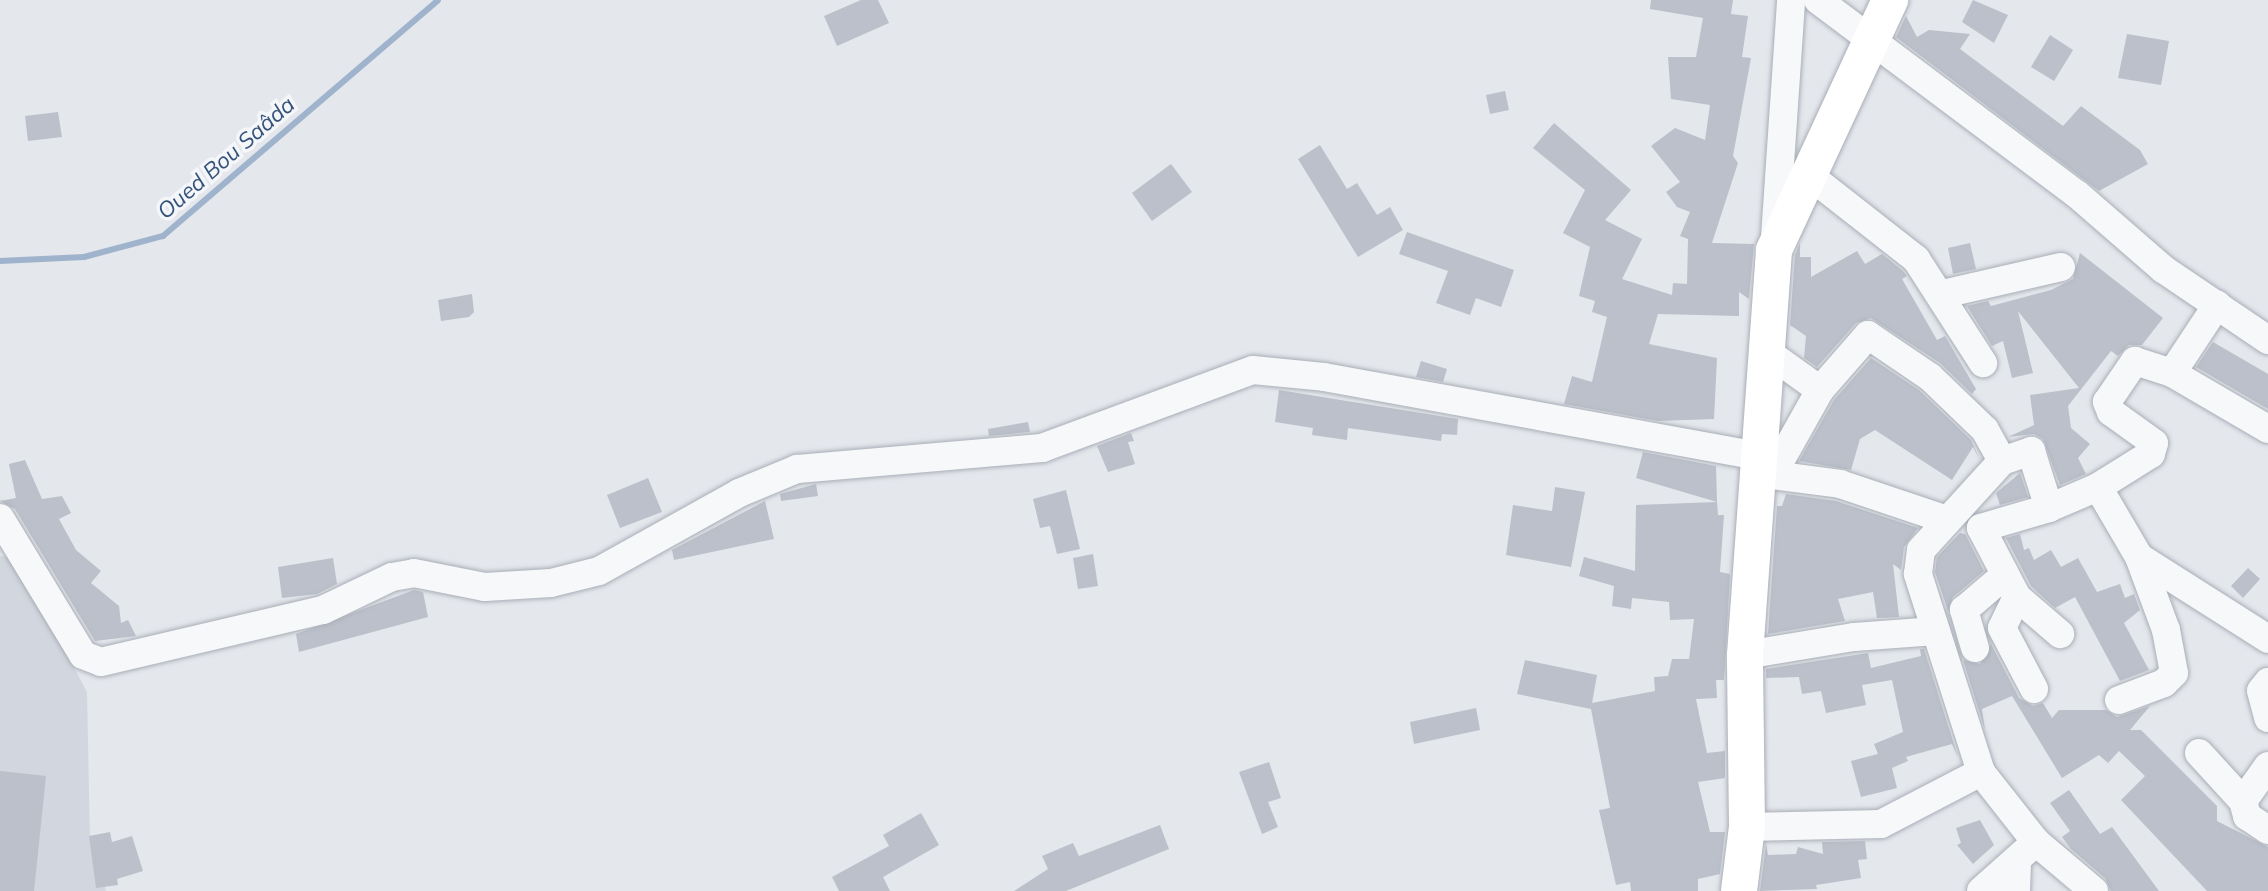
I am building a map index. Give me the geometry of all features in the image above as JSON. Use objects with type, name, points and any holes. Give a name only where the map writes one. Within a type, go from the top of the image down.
[{"type":"main road","points":[[1739,891],[1747,827],[1745,655],[1763,467],[1763,349],[1774,250],[1890,0]]},
{"type":"street","points":[[1774,250],[1791,0]]},
{"type":"street","points":[[1818,0],[2078,195],[2163,269],[2268,340]]},
{"type":"street","points":[[1810,176],[1916,259],[1943,294],[1983,363]]},
{"type":"street","points":[[1943,294],[2061,267]]},
{"type":"street","points":[[2172,373],[2217,305]]},
{"type":"street","points":[[1763,467],[1820,390],[1868,335],[1930,377],[1985,430],[2002,461]]},
{"type":"street","points":[[1763,349],[1820,390]]},
{"type":"street","points":[[2060,634],[2011,586],[1981,528],[2049,508],[2098,487],[2143,460],[2155,447],[2108,407],[2113,391],[2135,361],[2172,373],[2268,429]]},
{"type":"street","points":[[0,518],[83,655],[101,662],[323,610],[403,575],[440,574],[485,587],[551,583],[599,571],[739,493],[797,469],[1042,448],[1253,370],[1368,385],[1763,467],[1840,484],[1944,519]]},
{"type":"street","points":[[2049,508],[2031,451],[2002,461],[1944,519],[1917,563],[1981,772],[2026,850],[2088,889]]},
{"type":"street","points":[[2098,487],[2139,557],[2166,630],[2174,673],[2164,683],[2119,700]]},
{"type":"street","points":[[2139,557],[2268,639]]},
{"type":"street","points":[[1975,648],[1964,610],[2011,586]]},
{"type":"street","points":[[2011,586],[2002,628],[2034,689]]},
{"type":"street","points":[[1745,655],[1854,637],[1936,631]]},
{"type":"street","points":[[2199,753],[2243,801],[2247,816],[2268,830]]},
{"type":"street","points":[[2243,801],[2268,766]]},
{"type":"street","points":[[1747,827],[1881,824],[1981,772]]},
{"type":"street","points":[[1981,891],[2026,850]]},
{"type":"street","points":[[2016,891],[2026,850]]},
{"type":"shaded area","points":[[0,556],[16,559],[87,692],[90,841],[106,891],[0,891]]},
{"type":"building","points":[[861,0],[878,0],[889,23],[837,46],[824,16]]},
{"type":"building","points":[[1651,0],[1733,0],[1731,14],[1748,16],[1742,57],[1751,58],[1733,156],[1738,163],[1712,243],[1754,244],[1749,299],[1739,292],[1739,316],[1658,314],[1649,344],[1717,358],[1714,419],[1658,421],[1564,404],[1572,376],[1592,382],[1607,317],[1592,312],[1595,301],[1579,296],[1590,247],[1563,233],[1585,190],[1533,148],[1554,123],[1631,190],[1605,220],[1642,239],[1622,279],[1672,295],[1673,283],[1687,284],[1688,239],[1680,236],[1690,212],[1677,207],[1666,192],[1680,182],[1651,146],[1675,128],[1705,140],[1710,105],[1671,99],[1668,57],[1696,57],[1703,18],[1650,9]]},
{"type":"building","points":[[1973,0],[2008,15],[1994,43],[1962,22]]},
{"type":"building","points":[[1906,16],[1917,37],[1929,30],[1970,34],[1960,49],[2063,126],[2081,106],[2140,150],[2148,164],[2099,191],[1896,37]]},
{"type":"building","points":[[2127,34],[2169,41],[2161,85],[2118,78]]},
{"type":"building","points":[[2050,35],[2073,50],[2054,81],[2031,67]]},
{"type":"building","points":[[1505,91],[1509,110],[1490,114],[1486,95]]},
{"type":"building","points":[[58,112],[62,137],[28,141],[25,116]]},
{"type":"building","points":[[1320,145],[1347,189],[1357,183],[1377,215],[1390,207],[1403,230],[1358,257],[1298,159]]},
{"type":"building","points":[[1171,164],[1192,192],[1152,221],[1132,193]]},
{"type":"building","points":[[1407,232],[1514,270],[1501,307],[1476,298],[1470,315],[1436,303],[1448,271],[1399,254]]},
{"type":"building","points":[[1800,243],[1800,257],[1811,257],[1811,277],[1857,251],[1865,264],[1882,254],[1903,271],[1907,276],[1902,279],[1937,340],[1945,336],[1976,389],[1972,394],[1940,363],[1871,318],[1856,323],[1817,367],[1804,358],[1806,336],[1790,325],[1795,255]]},
{"type":"building","points":[[1970,243],[1976,269],[1953,274],[1948,248]]},
{"type":"building","points":[[2080,253],[2163,318],[2142,345],[2129,345],[2118,356],[2111,351],[2068,406],[2071,428],[2090,444],[2078,458],[2086,474],[2060,485],[2043,439],[2034,434],[2008,437],[2034,425],[2030,395],[2079,388],[2018,311],[2033,373],[2012,378],[2003,341],[1992,346],[1967,306],[1988,301],[1991,306],[2051,290],[2073,279]]},
{"type":"building","points":[[472,294],[474,312],[469,317],[441,321],[438,300]]},
{"type":"building","points":[[2213,342],[2268,374],[2268,409],[2196,367]]},
{"type":"building","points":[[1871,358],[1919,390],[1971,440],[1980,460],[1973,447],[1952,480],[1875,430],[1860,439],[1851,470],[1799,461],[1834,400]]},
{"type":"building","points":[[1421,361],[1447,369],[1443,382],[1416,377]]},
{"type":"building","points":[[1279,390],[1458,419],[1457,435],[1442,434],[1441,441],[1348,428],[1347,440],[1312,435],[1313,428],[1275,422]]},
{"type":"building","points":[[1028,422],[1030,432],[989,436],[988,429]]},
{"type":"building","points":[[1131,433],[1134,441],[1128,442],[1135,464],[1108,472],[1097,446]]},
{"type":"building","points":[[1643,452],[1716,466],[1717,502],[1636,478]]},
{"type":"building","points":[[25,460],[42,499],[62,496],[71,513],[59,519],[76,550],[101,571],[91,583],[119,606],[121,623],[128,620],[136,636],[95,641],[15,509],[0,501],[16,498],[9,464]]},
{"type":"building","points":[[2020,473],[2028,497],[2000,505],[1996,493]]},
{"type":"building","points":[[648,478],[662,512],[620,528],[607,495]]},
{"type":"building","points":[[816,484],[818,496],[781,501],[780,494]]},
{"type":"building","points":[[1555,487],[1585,492],[1571,567],[1506,555],[1513,505],[1552,511]]},
{"type":"building","points":[[1066,490],[1080,549],[1057,554],[1050,526],[1040,528],[1033,499]]},
{"type":"building","points":[[1786,494],[1836,501],[1918,528],[1904,547],[1901,570],[1893,564],[1899,617],[1877,618],[1873,592],[1838,599],[1845,621],[1768,634],[1777,506],[1782,506]]},
{"type":"building","points":[[765,501],[774,539],[674,560],[672,550]]},
{"type":"building","points":[[1717,502],[1718,515],[1724,515],[1720,572],[1730,574],[1724,680],[1716,680],[1717,698],[1696,699],[1707,753],[1725,751],[1725,778],[1698,782],[1710,832],[1725,832],[1720,874],[1698,879],[1698,891],[1631,891],[1630,882],[1616,885],[1599,810],[1610,808],[1591,709],[1517,694],[1525,660],[1597,675],[1592,703],[1655,691],[1654,677],[1668,676],[1672,659],[1689,659],[1694,619],[1670,620],[1669,602],[1632,598],[1631,609],[1612,606],[1614,586],[1579,576],[1584,557],[1635,571],[1636,505]]},
{"type":"building","points":[[1960,533],[1965,534],[1984,571],[1953,597],[1948,611],[1935,572],[1937,557]]},
{"type":"building","points":[[2020,534],[2024,550],[2029,548],[2034,560],[2051,550],[2061,567],[2078,558],[2097,592],[2120,584],[2125,598],[2134,594],[2140,610],[2124,623],[2149,670],[2120,681],[2075,597],[2055,608],[2031,586],[2006,538]]},
{"type":"building","points":[[1093,554],[1098,586],[1078,589],[1073,558]]},
{"type":"building","points":[[333,558],[337,584],[317,594],[282,598],[278,567]]},
{"type":"building","points":[[2248,568],[2260,579],[2243,598],[2231,586]]},
{"type":"building","points":[[414,590],[423,592],[428,617],[299,652],[296,634]]},
{"type":"building","points":[[1991,644],[2019,698],[2033,706],[2043,703],[2052,718],[2059,710],[2106,710],[2117,717],[2150,706],[2130,730],[2141,730],[2217,806],[2217,821],[2268,847],[2268,891],[2207,891],[2121,800],[2145,776],[2119,751],[2108,763],[2099,755],[2062,778],[2012,696],[1982,709],[1985,730],[1963,660],[1980,664]]},
{"type":"building","points":[[1920,649],[1924,649],[1958,757],[1952,744],[1906,757],[1908,761],[1892,768],[1897,788],[1861,797],[1851,761],[1878,754],[1874,744],[1903,732],[1892,680],[1862,685],[1866,705],[1826,713],[1821,691],[1802,694],[1799,677],[1766,678],[1766,669],[1868,653],[1871,668],[1921,656]]},
{"type":"building","points":[[1476,708],[1480,730],[1414,744],[1410,722]]},
{"type":"building","points":[[1269,762],[1281,798],[1268,802],[1278,827],[1262,834],[1239,772]]},
{"type":"building","points":[[0,771],[46,776],[34,891],[0,891]]},
{"type":"building","points":[[2069,790],[2100,834],[2112,827],[2159,891],[2111,891],[2105,878],[2071,849],[2062,837],[2070,831],[2050,803]]},
{"type":"building","points":[[921,813],[939,845],[883,877],[890,891],[839,891],[832,877],[889,846],[883,835]]},
{"type":"building","points":[[1980,820],[1994,845],[1973,864],[1957,845],[1961,843],[1956,828]]},
{"type":"building","points":[[1160,825],[1169,849],[1066,891],[1014,891],[1048,869],[1042,856],[1073,843],[1079,856]]},
{"type":"building","points":[[110,832],[112,842],[132,836],[143,871],[117,879],[118,885],[96,888],[89,836]]},
{"type":"building","points":[[1865,841],[1867,859],[1858,860],[1861,878],[1816,885],[1817,889],[1760,891],[1766,844],[1768,855],[1796,854],[1798,847],[1823,854],[1822,842]]},
{"type":"waterway","name":"Oued Bou Saâda","points":[[0,261],[84,257],[163,236],[438,0]]}]
